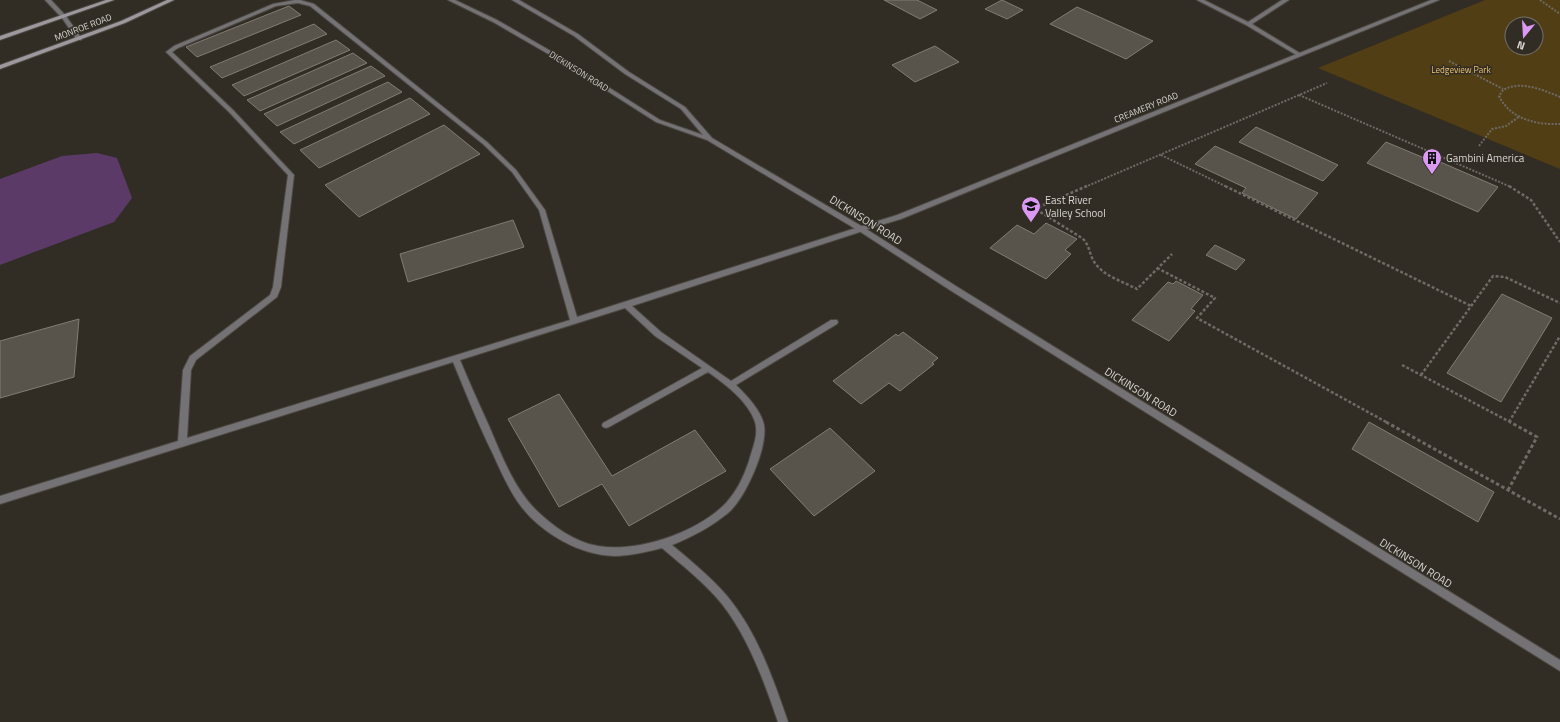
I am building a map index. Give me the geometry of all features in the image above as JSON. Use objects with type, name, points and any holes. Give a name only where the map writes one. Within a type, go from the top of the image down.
[{"type":"main road","name":"MONROE ROAD","points":[[0,38],[111,0]]},
{"type":"main road","name":"MONROE ROAD","points":[[0,67],[79,39],[171,0]]},
{"type":"street","points":[[48,0],[64,17],[79,39]]},
{"type":"street","name":"DICKINSON ROAD","points":[[451,0],[495,21],[559,58],[658,121],[709,139],[861,229],[969,298],[1560,666]]},
{"type":"street","name":"DICKINSON ROAD","points":[[515,0],[576,35],[627,73],[683,108],[709,139]]},
{"type":"street","points":[[1200,0],[1248,24],[1300,55]]},
{"type":"street","points":[[1248,24],[1286,0]]},
{"type":"street","name":"CREAMERY ROAD","points":[[0,500],[626,305],[899,217],[1436,0]]},
{"type":"street","points":[[182,443],[187,370],[193,358],[273,297],[277,287],[291,175],[231,111],[169,52],[176,47],[275,5],[298,1],[312,5],[485,143],[514,171],[542,210],[574,321]]},
{"type":"street","points":[[455,358],[507,476],[529,510],[550,527],[574,541],[598,550],[626,551],[676,539],[701,527],[726,509],[743,488],[760,440],[759,422],[750,404],[730,386],[658,334],[626,305]]},
{"type":"street","points":[[730,386],[834,322]]},
{"type":"street","points":[[606,425],[707,369]]},
{"type":"street","points":[[663,543],[725,601],[747,635],[775,697],[784,722]]},
{"type":"path","points":[[1540,0],[1560,14]]},
{"type":"path","points":[[1449,61],[1503,89]]},
{"type":"path","points":[[1172,254],[1137,289],[1107,274],[1095,264],[1089,246],[1083,239],[1048,220],[1037,210],[1039,207],[1160,154],[1327,83]]},
{"type":"path","points":[[1560,97],[1531,87],[1511,86],[1500,91],[1499,96],[1506,107],[1520,116],[1536,122],[1560,124]]},
{"type":"path","points":[[1299,95],[1515,189],[1532,200],[1560,242]]},
{"type":"path","points":[[1479,146],[1492,129],[1506,126],[1520,116]]},
{"type":"path","points":[[1160,154],[1471,306]]},
{"type":"path","points":[[1158,268],[1215,298],[1197,318],[1560,520]]},
{"type":"path","points":[[1421,375],[1493,276],[1498,275],[1560,303]]},
{"type":"path","points":[[1508,422],[1560,336]]},
{"type":"path","points":[[1402,365],[1537,438],[1508,490]]},
{"type":"green space","name":"Ledgeview Park","points":[[1485,0],[1560,0],[1560,169],[1318,68]]},
{"type":"shaded area","points":[[97,153],[117,158],[132,198],[114,222],[0,265],[0,179],[62,156]]},
{"type":"building","points":[[884,0],[917,0],[937,10],[920,19]]},
{"type":"building","points":[[1002,0],[1023,10],[1007,19],[985,9]]},
{"type":"building","points":[[289,6],[301,15],[197,57],[186,47]]},
{"type":"building","points":[[1077,7],[1153,41],[1126,59],[1050,24]]},
{"type":"building","points":[[314,24],[327,34],[222,78],[210,67]]},
{"type":"building","points":[[336,40],[350,50],[244,96],[232,85]]},
{"type":"building","points":[[935,46],[959,62],[915,82],[892,65]]},
{"type":"building","points":[[353,53],[367,63],[260,111],[247,100]]},
{"type":"building","points":[[371,66],[385,76],[277,126],[264,114]]},
{"type":"building","points":[[388,82],[402,92],[294,144],[280,132]]},
{"type":"building","points":[[410,98],[430,114],[319,168],[300,150]]},
{"type":"building","points":[[444,125],[480,154],[359,217],[325,185]]},
{"type":"building","points":[[1256,127],[1338,165],[1323,181],[1239,142]]},
{"type":"building","name":"Gambini America","points":[[1386,142],[1429,160],[1431,158],[1498,187],[1478,212],[1367,163]]},
{"type":"building","points":[[1215,146],[1318,193],[1296,219],[1242,193],[1246,188],[1195,164]]},
{"type":"building","points":[[513,220],[524,247],[408,282],[400,254]]},
{"type":"building","points":[[1046,223],[1077,239],[1065,250],[1071,254],[1046,279],[990,248],[1017,225],[1034,234]]},
{"type":"building","points":[[1215,245],[1245,260],[1236,270],[1206,255]]},
{"type":"building","points":[[1176,281],[1203,295],[1191,309],[1195,311],[1169,341],[1132,320],[1168,282],[1173,284]]},
{"type":"building","points":[[1502,294],[1552,318],[1501,402],[1447,373]]},
{"type":"building","points":[[79,319],[74,377],[0,398],[0,341]]},
{"type":"building","points":[[903,332],[938,358],[932,363],[934,364],[900,391],[889,383],[861,404],[833,381],[896,334],[898,336]]},
{"type":"building","points":[[559,394],[612,476],[695,430],[726,471],[629,526],[602,484],[559,507],[508,419]]},
{"type":"building","points":[[1369,422],[1494,492],[1478,522],[1352,449]]},
{"type":"building","points":[[830,428],[875,471],[814,516],[770,469]]},
{"type":"place","name":"Gambini America","points":[[1432,175]]},
{"type":"place","name":"East River Valley School","points":[[1031,223]]}]
